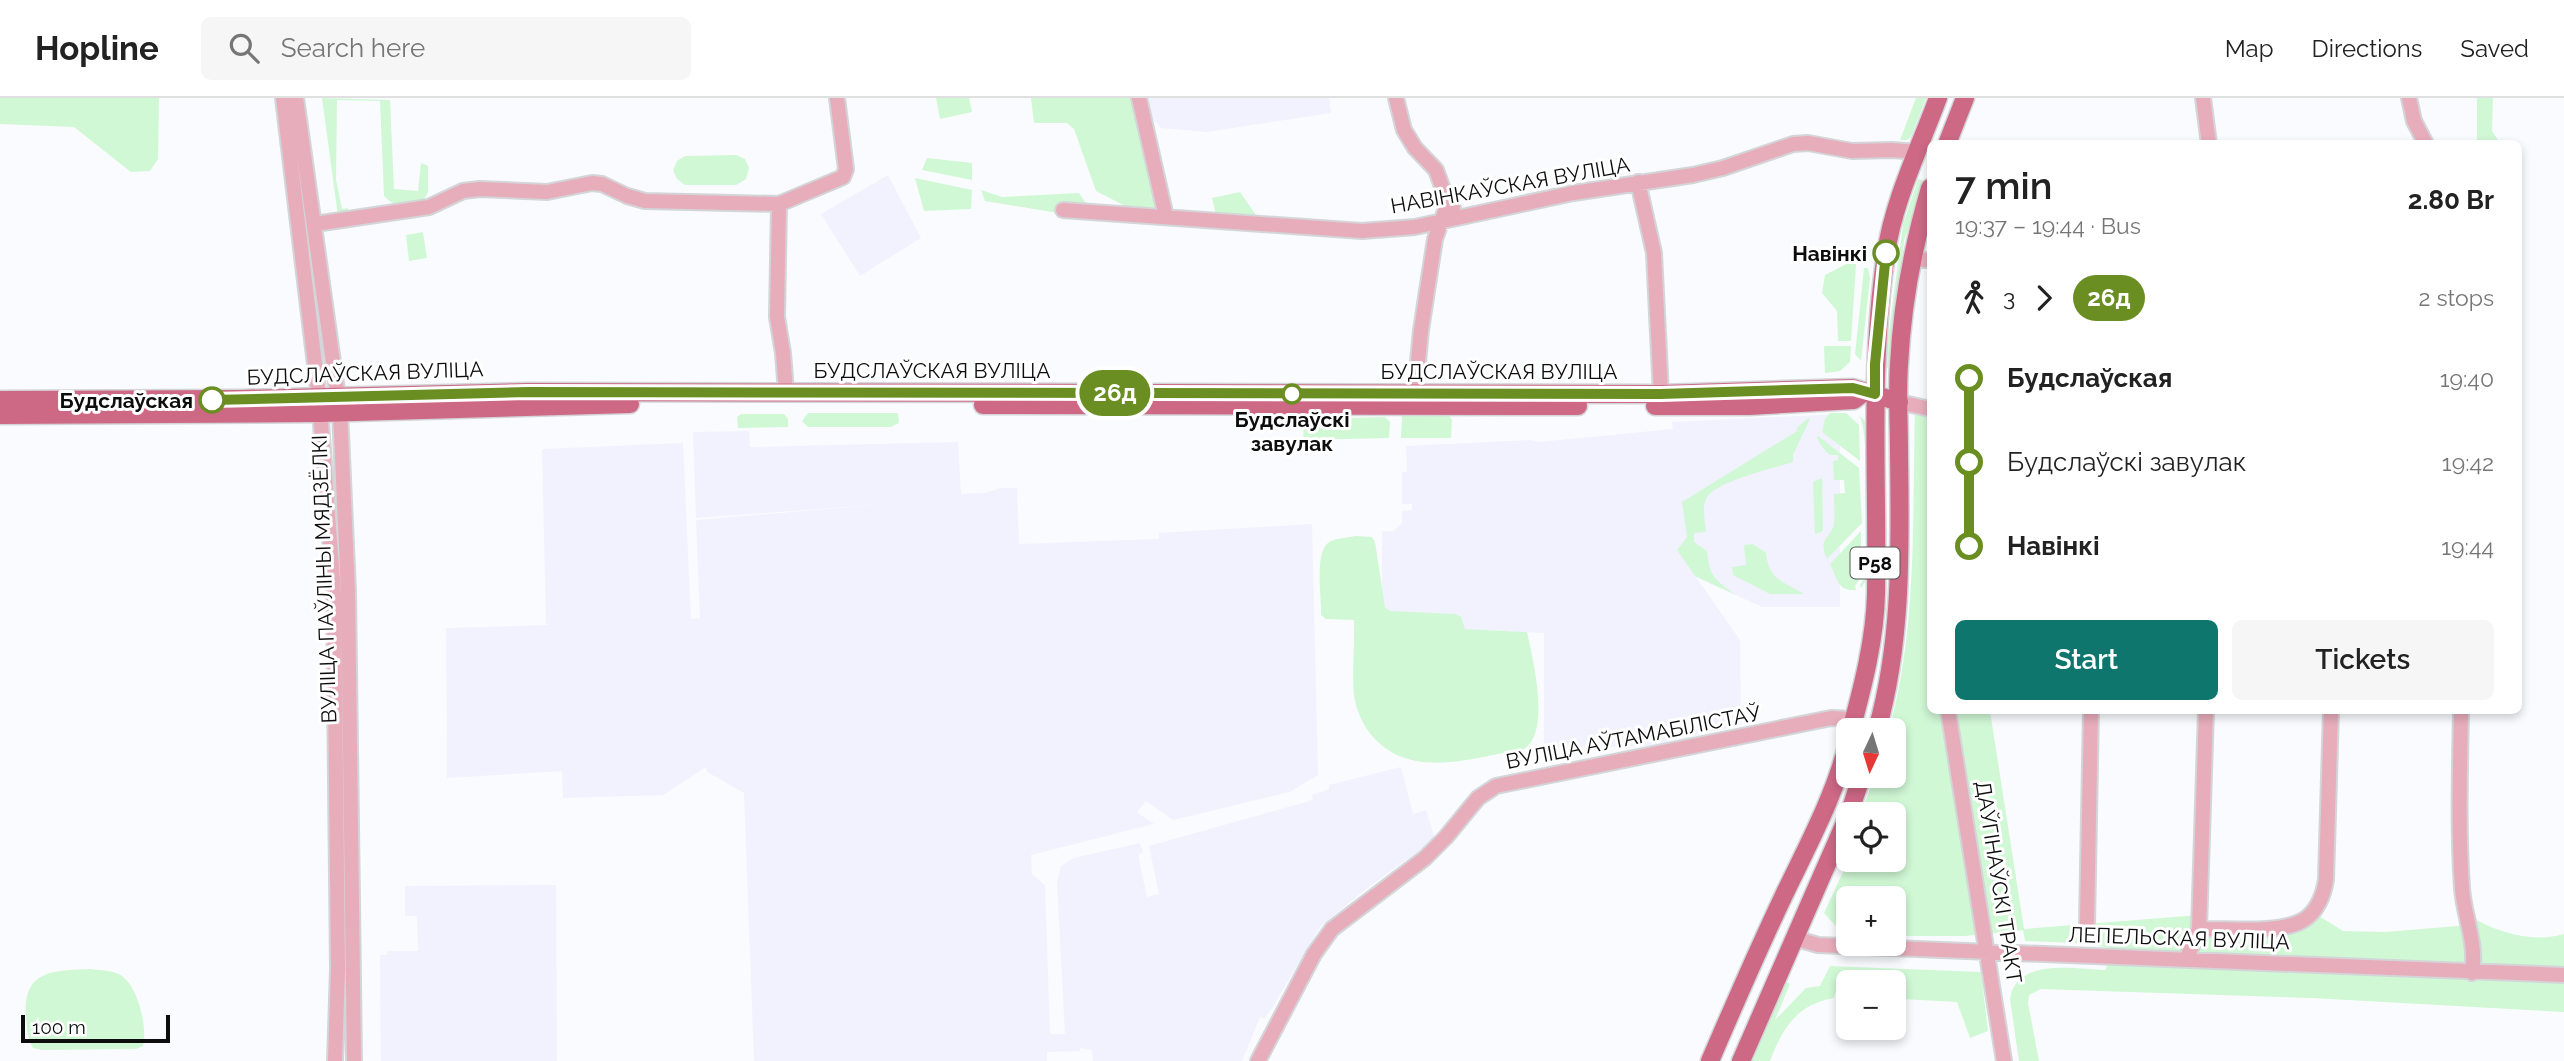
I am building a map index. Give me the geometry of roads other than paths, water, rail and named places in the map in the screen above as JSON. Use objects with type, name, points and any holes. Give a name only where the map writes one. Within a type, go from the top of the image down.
[{"type":"main road","name":"Р58","points":[[1854,718],[1869,650],[1876,596],[1869,393],[1875,364],[1886,253],[1894,218],[1938,98]]},
{"type":"main road","points":[[1949,140],[1965,98]]},
{"type":"main road","name":"Р58","points":[[1881,718],[1894,648],[1900,548],[1899,366],[1912,255],[1927,199]]},
{"type":"main road","name":"БУДСЛАЎСКАЯ ВУЛІЦА","points":[[339,405],[514,392],[1661,394],[1853,388],[1869,393]]},
{"type":"main road","name":"БУДСЛАЎСКАЯ ВУЛІЦА","points":[[0,400],[536,406],[781,403],[1707,407],[1854,400],[1869,393]]},
{"type":"main road","points":[[1869,393],[1899,402]]},
{"type":"main road","name":"БУДСЛАЎСКАЯ ВУЛІЦА","points":[[0,415],[320,405]]},
{"type":"main road","points":[[1875,548],[1900,548]]},
{"type":"main road","points":[[1710,1061],[1836,783]]},
{"type":"main road","points":[[1741,1061],[1836,842]]},
{"type":"main road","points":[[1769,928],[1794,938]]},
{"type":"street","name":"ВУЛІЦА ПАЎЛІНЫ МЯДЗЁЛКІ","points":[[283,98],[320,405],[334,593],[338,969],[335,1061]]},
{"type":"street","name":"ВУЛІЦА ПАЎЛІНЫ МЯДЗЁЛКІ","points":[[296,98],[339,405],[348,591],[354,1061]]},
{"type":"street","points":[[315,224],[429,207],[463,191],[480,189],[547,192],[592,183],[602,184],[626,196],[645,201],[788,202],[843,177],[846,158],[837,98]]},
{"type":"street","points":[[1139,98],[1167,218]]},
{"type":"street","points":[[1396,98],[1404,130],[1415,148],[1436,170],[1448,203],[1455,210],[1466,214]]},
{"type":"street","points":[[2203,98],[2208,140]]},
{"type":"street","points":[[2409,98],[2414,121],[2424,140]]},
{"type":"street","name":"НАВІНКАЎСКАЯ ВУЛІЦА","points":[[1063,210],[1362,231],[1415,227],[1466,214],[1638,182],[1693,175],[1723,168],[1793,144],[1852,151],[1892,149],[1918,152]]},
{"type":"street","points":[[1638,182],[1654,253],[1661,394]]},
{"type":"street","points":[[1415,394],[1421,330],[1435,239],[1448,203]]},
{"type":"street","points":[[779,204],[777,317],[786,392]]},
{"type":"street","points":[[1415,227],[1430,230],[1435,239]]},
{"type":"street","points":[[1912,255],[1927,260]]},
{"type":"street","points":[[1899,402],[1927,408]]},
{"type":"street","name":"ДАЎГІНАЎСКІ ТРАКТ","points":[[1949,714],[2004,1061]]},
{"type":"street","points":[[2087,923],[2091,714]]},
{"type":"street","points":[[2187,958],[2199,929],[2206,714]]},
{"type":"street","points":[[2199,929],[2279,927],[2304,920],[2324,896],[2331,714]]},
{"type":"street","points":[[2462,714],[2462,891],[2470,925],[2474,961],[2472,973]]},
{"type":"street","name":"ВУЛІЦА АЎТАМАБІЛІСТАЎ","points":[[1258,1061],[1314,954],[1332,929],[1425,858],[1478,798],[1496,786],[1831,718],[1836,719]]},
{"type":"street","name":"ЛЕПЕЛЬСКАЯ ВУЛІЦА","points":[[1794,938],[1818,945],[2564,975]]},
{"type":"place","name":"Навінкі","points":[[1886,253]]},
{"type":"place","name":"Будслаўскі завулак","points":[[1292,394]]},
{"type":"place","name":"Будслаўская","points":[[212,400]]}]
